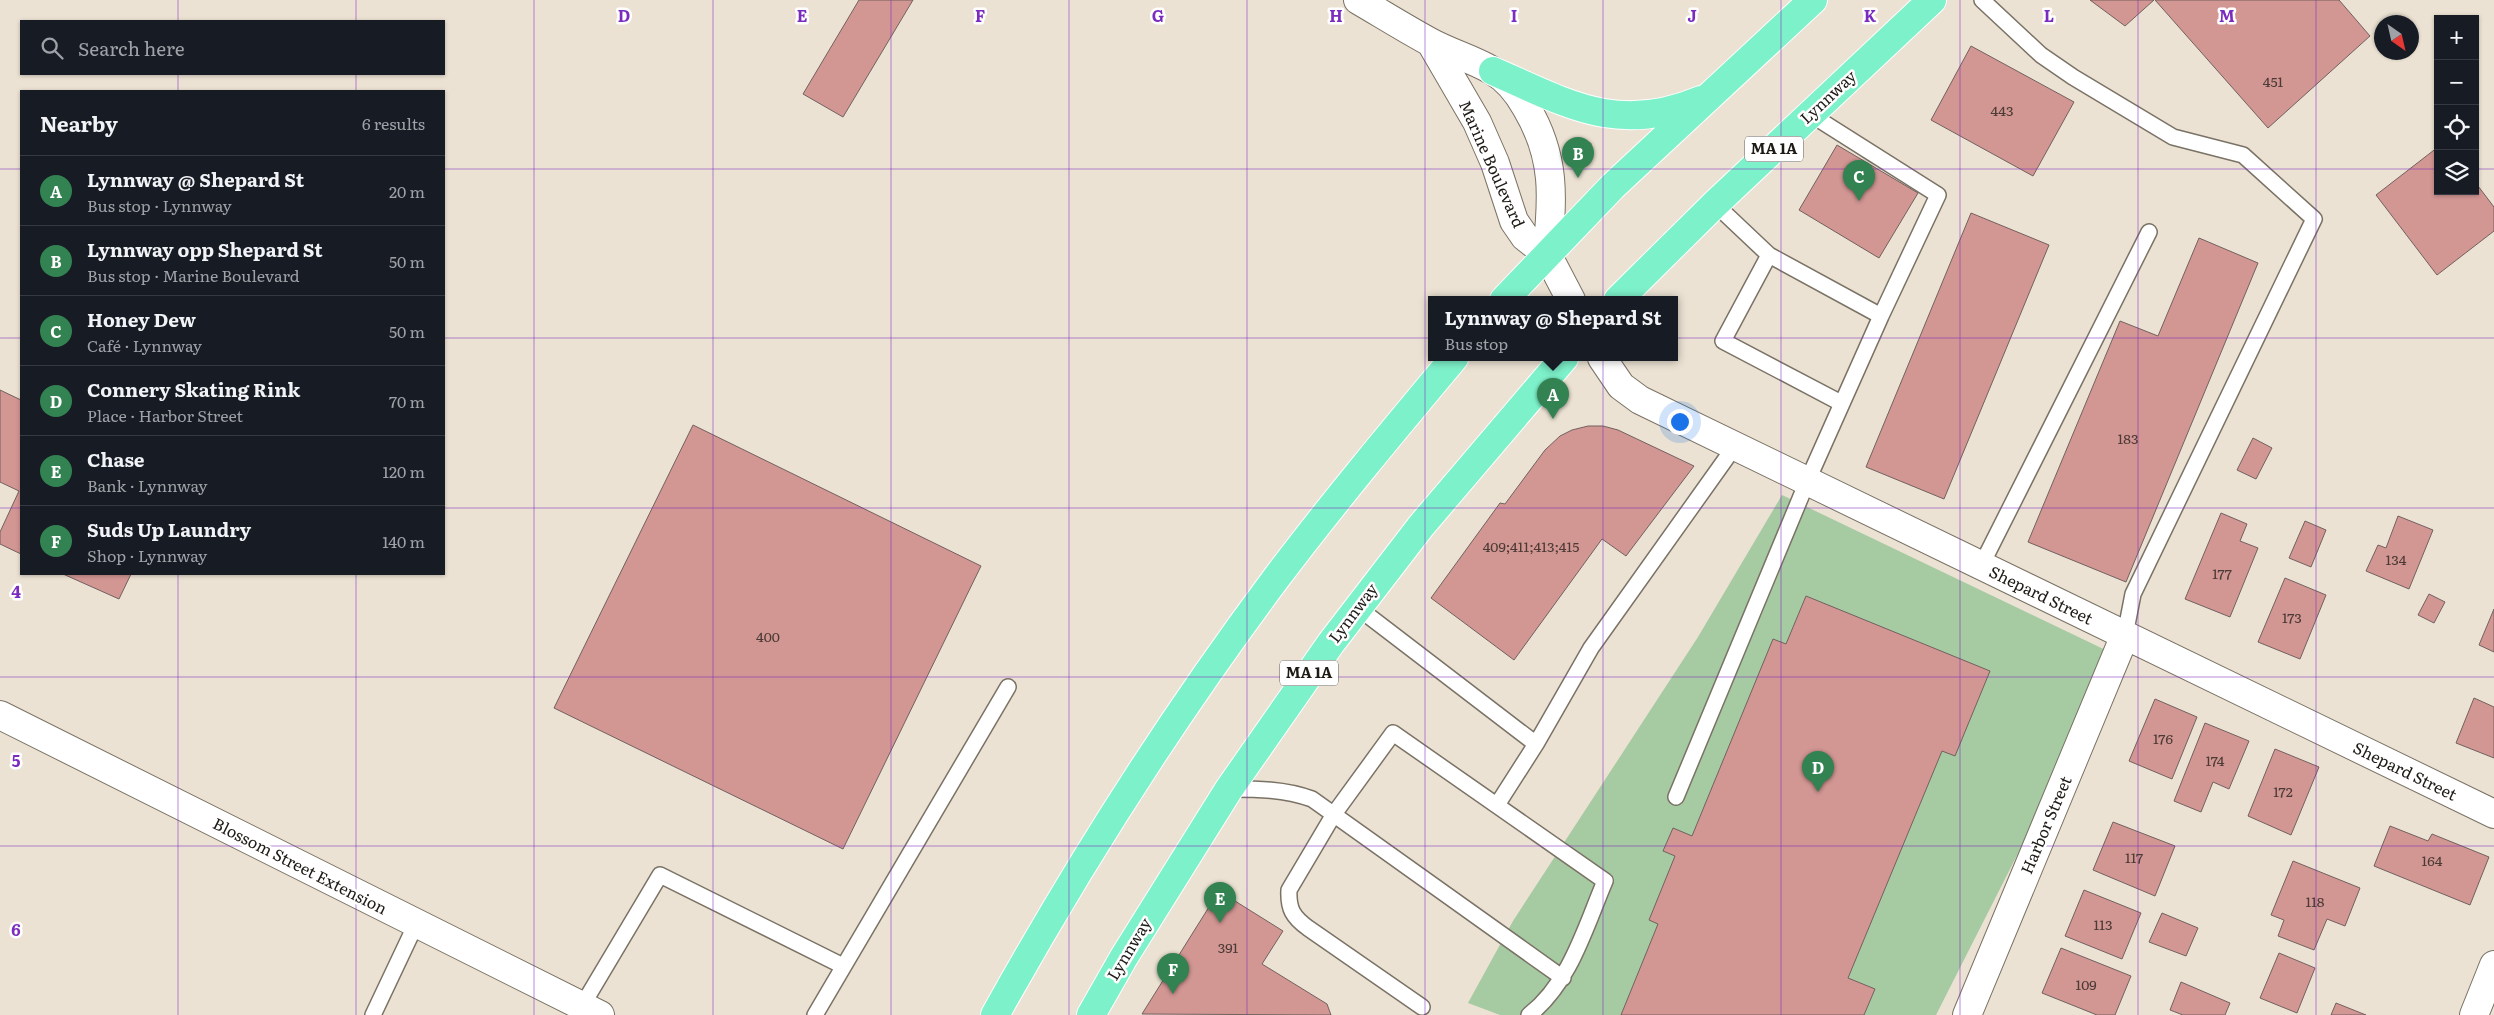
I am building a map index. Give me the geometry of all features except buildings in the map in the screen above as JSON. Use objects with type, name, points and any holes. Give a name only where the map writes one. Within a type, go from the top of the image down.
[{"type":"highway","points":[[1508,296],[1619,180],[1812,0]]},
{"type":"highway","name":"Lynnway","points":[[1622,296],[1714,204],[1932,0]]},
{"type":"highway","points":[[1493,71],[1572,106],[1604,114],[1633,116],[1666,112],[1711,96]]},
{"type":"highway","points":[[995,1015],[1085,860],[1196,689],[1315,527],[1452,361]]},
{"type":"highway","name":"Lynnway","points":[[1091,1015],[1128,949],[1229,788],[1357,607],[1446,496],[1561,361]]},
{"type":"street","name":"Marine Boulevard","points":[[1358,0],[1432,43],[1493,71],[1509,84],[1520,98],[1538,131],[1548,160],[1552,198],[1547,254]]},
{"type":"street","name":"Marine Boulevard","points":[[1432,43],[1477,122],[1495,163],[1514,221],[1525,237],[1547,254]]},
{"type":"street","points":[[1547,254],[1569,296]]},
{"type":"street","name":"Shepard Street","points":[[1604,361],[1616,380],[1634,397],[2494,814]]},
{"type":"street","name":"Harbor Street","points":[[1967,1015],[2125,636]]},
{"type":"street","name":"Blossom Street Extension","points":[[0,714],[591,1010]]},
{"type":"street","points":[[2474,1015],[2494,965]]},
{"type":"lane","points":[[1982,0],[2049,60],[2173,137],[2243,155],[2314,219],[2133,594],[2125,636]]},
{"type":"lane","points":[[1676,797],[1841,403],[1938,195],[1810,114]]},
{"type":"lane","points":[[1714,204],[1769,255],[1880,316]]},
{"type":"lane","points":[[1981,566],[2149,232]]},
{"type":"lane","points":[[1769,255],[1723,341],[1841,403]]},
{"type":"lane","points":[[1497,805],[1536,744],[1591,648],[1735,446]]},
{"type":"lane","points":[[1357,607],[1536,744]]},
{"type":"lane","points":[[815,1015],[1008,686]]},
{"type":"lane","points":[[1425,1012],[1294,918],[1288,905],[1289,890],[1334,814],[1393,733],[1605,881],[1563,978],[1540,1007],[1529,1015]]},
{"type":"lane","points":[[1229,788],[1273,789],[1293,792],[1312,800],[1563,978]]},
{"type":"lane","points":[[591,1010],[660,874],[843,966]]},
{"type":"lane","points":[[373,1015],[416,924]]},
{"type":"path","points":[[1575,160],[1597,138]]},
{"type":"path","points":[[1580,155],[1585,160]]},
{"type":"green space","points":[[1782,495],[2118,656],[1936,1015],[1500,1015],[1468,1003],[1513,921],[1698,637]]},
{"type":"place","name":"Lynnway opp Shepard St","points":[[1578,178]]},
{"type":"place","name":"Honey Dew","points":[[1859,201]]},
{"type":"place","name":"Lynnway @ Shepard St","points":[[1553,419]]},
{"type":"place","name":"Connery Skating Rink","points":[[1818,792]]},
{"type":"place","name":"Chase","points":[[1220,923]]},
{"type":"place","name":"Suds Up Laundry","points":[[1173,994]]}]
